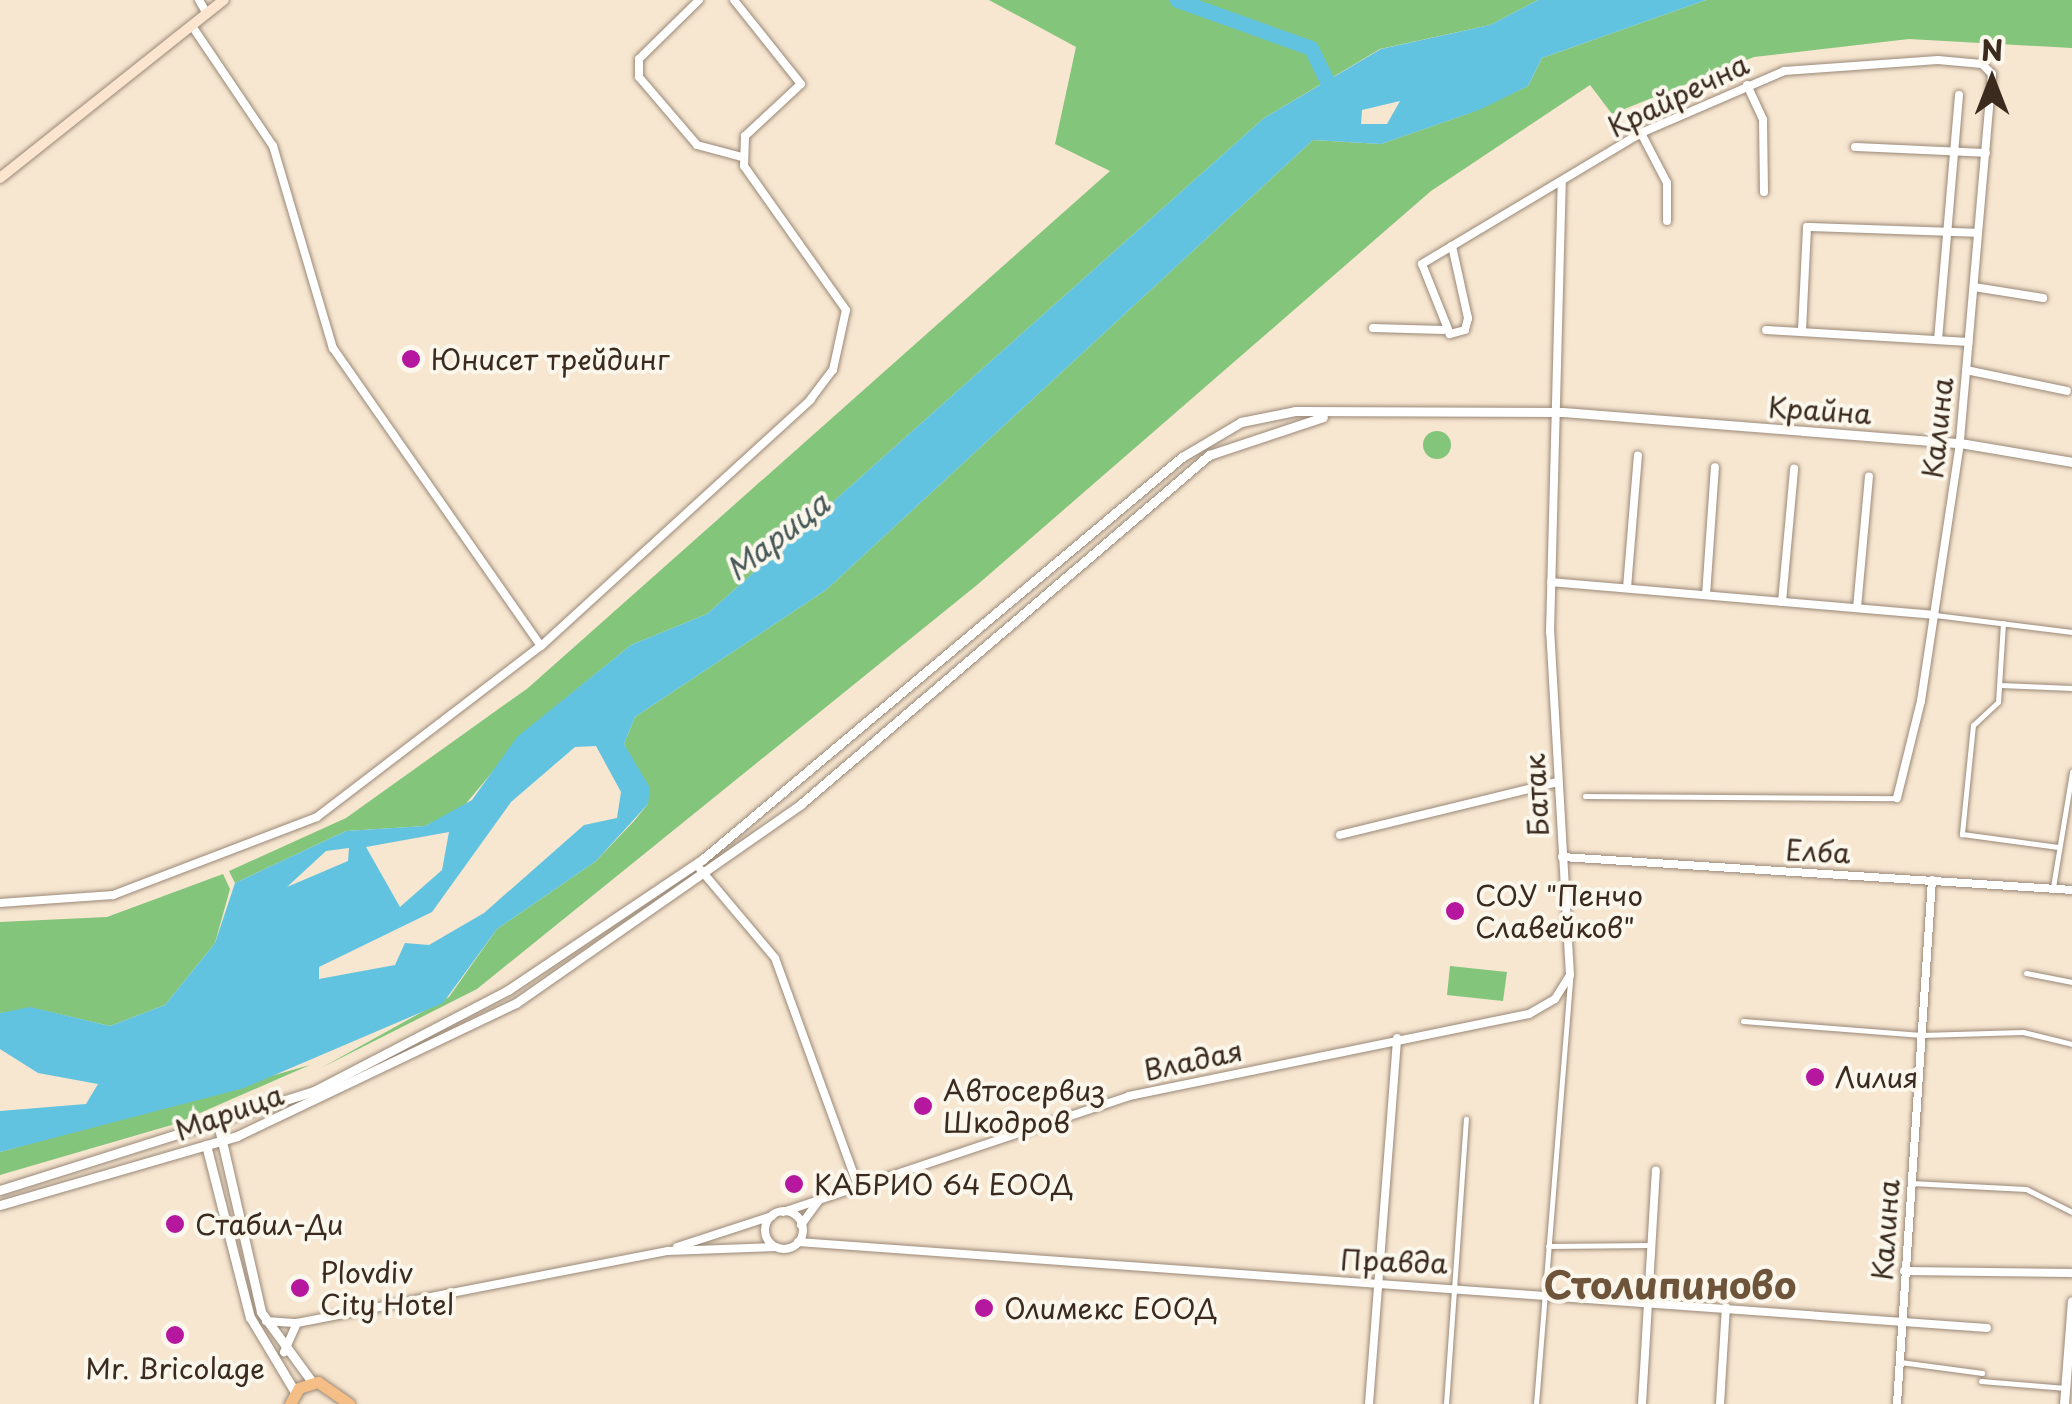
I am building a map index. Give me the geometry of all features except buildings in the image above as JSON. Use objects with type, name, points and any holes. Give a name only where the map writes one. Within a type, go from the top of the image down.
[{"type":"main road","points":[[0,178],[224,0]]},
{"type":"main road","points":[[293,1398],[312,1382],[343,1401]]},
{"type":"street","points":[[199,0],[207,14]]},
{"type":"street","points":[[699,0],[636,68],[697,145],[742,157]]},
{"type":"street","points":[[0,902],[113,895],[317,818],[541,646],[833,370],[846,327],[843,296],[755,189],[742,157],[745,136],[802,84],[734,0]]},
{"type":"street","points":[[192,26],[273,146],[333,348],[541,646]]},
{"type":"street","name":"Крайречна","points":[[1443,330],[1422,264],[1641,133],[1784,71],[1982,64]]},
{"type":"street","name":"Калина","points":[[1897,798],[1935,614],[1960,443],[1993,91],[1982,64]]},
{"type":"street","points":[[1748,85],[1764,120],[1764,192]]},
{"type":"street","points":[[1938,340],[1958,95]]},
{"type":"street","points":[[1641,133],[1663,169],[1667,221]]},
{"type":"street","points":[[1855,147],[1986,153]]},
{"type":"street","name":"Батак","points":[[1536,1404],[1570,975],[1551,582],[1563,412],[1562,182]]},
{"type":"street","points":[[1802,330],[1807,227],[1978,233]]},
{"type":"street","points":[[1373,328],[1459,333],[1468,318],[1452,246]]},
{"type":"street","points":[[1974,287],[2043,298]]},
{"type":"street","points":[[1766,330],[1969,342]]},
{"type":"street","points":[[1966,370],[2067,391]]},
{"type":"street","name":"Марица","points":[[0,1190],[218,1128],[414,1043],[696,864],[1210,436],[1295,411],[1563,412]]},
{"type":"street","name":"Крайна","points":[[1563,412],[1960,443],[2072,462]]},
{"type":"street","name":"Марица","points":[[0,1206],[222,1141],[500,1012],[706,877],[1210,456],[1335,414]]},
{"type":"street","points":[[1627,588],[1638,455]]},
{"type":"street","points":[[1706,595],[1716,467]]},
{"type":"street","points":[[1782,602],[1794,468]]},
{"type":"street","points":[[1857,608],[1868,478]]},
{"type":"street","points":[[1551,582],[1935,614],[2072,632]]},
{"type":"street","points":[[2006,624],[1998,702],[1973,726],[1962,834],[2058,847]]},
{"type":"street","points":[[2000,685],[2072,688]]},
{"type":"street","points":[[2053,888],[2072,772]]},
{"type":"street","points":[[1340,835],[1558,782]]},
{"type":"street","points":[[1585,796],[1897,798]]},
{"type":"street","name":"Елба","points":[[1562,858],[2072,890]]},
{"type":"street","points":[[696,864],[775,958],[857,1183]]},
{"type":"street","name":"Калина","points":[[1896,1404],[1932,880]]},
{"type":"street","points":[[2026,973],[2072,982]]},
{"type":"street","name":"Владая","points":[[266,1322],[297,1323],[668,1250],[857,1183],[1130,1096],[1397,1038],[1529,1014],[1570,975]]},
{"type":"street","points":[[1743,1021],[1921,1035],[2022,1032],[2072,1044]]},
{"type":"street","points":[[1369,1404],[1397,1038]]},
{"type":"street","points":[[1446,1404],[1466,1120]]},
{"type":"street","points":[[218,1128],[266,1322],[284,1352],[312,1382]]},
{"type":"street","points":[[203,1133],[250,1316],[293,1398]]},
{"type":"street","points":[[1642,1404],[1656,1170]]},
{"type":"street","points":[[1911,1182],[2026,1189],[2072,1212]]},
{"type":"street","points":[[798,1242],[802,1225],[820,1198]]},
{"type":"street","points":[[783,1212],[802,1225]]},
{"type":"street","points":[[772,1216],[765,1233],[776,1247]]},
{"type":"street","name":"Владая","points":[[668,1250],[776,1247],[798,1242]]},
{"type":"street","name":"Правда","points":[[798,1242],[1377,1286],[1457,1286],[1987,1328]]},
{"type":"street","points":[[1548,1246],[1651,1245]]},
{"type":"street","points":[[1904,1271],[2072,1274]]},
{"type":"street","points":[[2064,1404],[2072,1301]]},
{"type":"street","points":[[1720,1404],[1726,1307]]},
{"type":"street","points":[[284,1352],[297,1323]]},
{"type":"street","points":[[1900,1362],[2066,1388]]},
{"type":"green space","points":[[989,0],[1538,0],[1490,25],[1380,49],[1264,118],[707,614],[631,645],[529,728],[464,806],[425,826],[346,831],[235,883],[229,871],[346,818],[528,688],[1110,171],[1055,144],[1076,47]]},
{"type":"green space","points":[[1706,0],[2072,0],[2072,48],[1909,39],[1754,57],[1612,114],[1590,85],[1431,191],[977,585],[477,989],[321,1068],[449,997],[497,929],[596,861],[634,821],[648,804],[624,744],[635,717],[826,590],[1313,140],[1381,144],[1467,114],[1528,86],[1542,58]]},
{"type":"green space","points":[[1437,431],[1447,435],[1451,445],[1447,455],[1437,459],[1427,455],[1423,445],[1427,435]]},
{"type":"green space","points":[[223,874],[230,889],[215,943],[165,1005],[110,1026],[37,1009],[0,1013],[0,922],[107,917]]},
{"type":"green space","points":[[1450,966],[1507,972],[1503,1001],[1447,995]]},
{"type":"green space","points":[[310,1065],[175,1124],[0,1175],[0,1152]]},
{"type":"water","points":[[1538,0],[1706,0],[1542,58],[1528,86],[1479,110],[1381,144],[1313,140],[826,590],[635,717],[624,744],[650,788],[648,804],[596,861],[497,929],[443,1003],[244,1088],[0,1152],[0,1111],[86,1104],[98,1084],[38,1073],[0,1049],[0,1013],[30,1007],[110,1026],[165,1005],[215,943],[235,883],[346,831],[425,826],[472,800],[517,737],[631,645],[707,614],[1264,118],[1381,49],[1490,25]],"holes":[[[1400,101],[1387,124],[1361,124],[1362,110]],[[596,746],[621,792],[617,818],[584,825],[484,913],[429,945],[405,943],[395,965],[319,979],[319,967],[432,912],[511,802],[575,747]],[[449,832],[442,870],[400,907],[366,847]],[[349,848],[348,861],[287,887],[326,851]]]},
{"type":"waterway","points":[[1177,0],[1311,48],[1334,96]]},
{"type":"place","name":"Юнисет трейдинг","points":[[411,359]]},
{"type":"place","name":"СОУ \"Пенчо Славейков\"","points":[[1455,911]]},
{"type":"place","name":"Лилия","points":[[1815,1077]]},
{"type":"place","name":"Автосервиз Шкодров","points":[[923,1106]]},
{"type":"place","name":"КАБРИО 64 ЕООД","points":[[794,1184]]},
{"type":"place","name":"Стабил-Ди","points":[[175,1224]]},
{"type":"place","name":"Plovdiv City Hotel","points":[[300,1288]]},
{"type":"place","name":"Олимекс ЕООД","points":[[984,1308]]},
{"type":"place","name":"Mr. Bricolage","points":[[175,1335]]},
{"type":"district","name":"Столипиново","points":[[1670,1284]]}]
